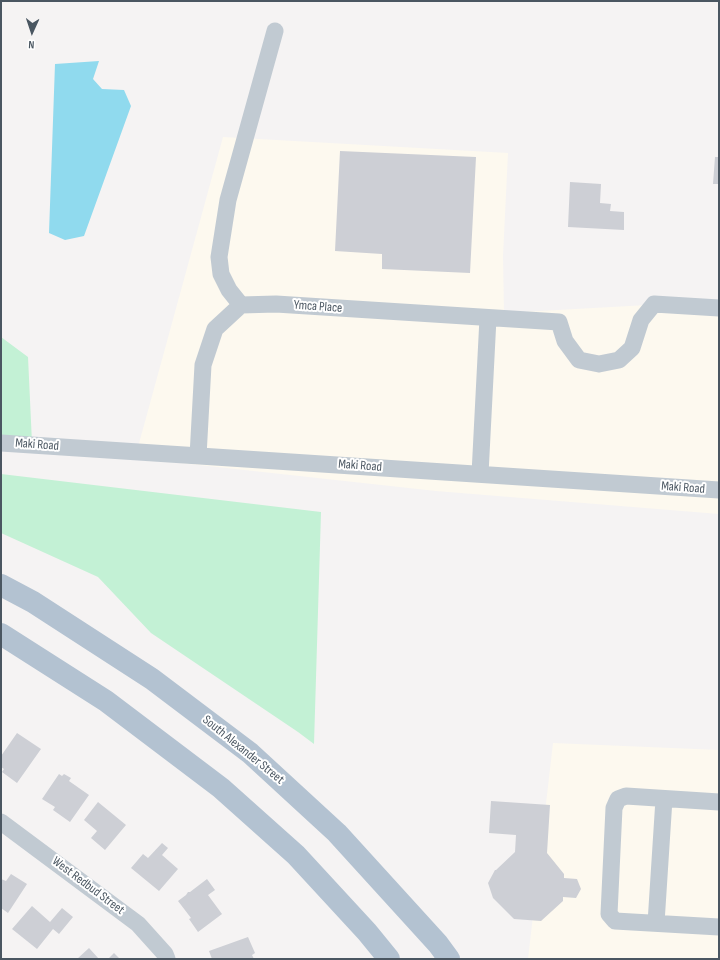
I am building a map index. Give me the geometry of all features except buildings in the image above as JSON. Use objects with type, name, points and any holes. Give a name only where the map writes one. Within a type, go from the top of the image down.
[{"type":"main road","name":"South Alexander Street","points":[[1,585],[33,602],[152,679],[250,753],[337,832],[438,944],[449,959]]},
{"type":"main road","points":[[1,634],[106,701],[221,788],[296,855],[367,932],[389,959]]},
{"type":"street","points":[[198,456],[203,365],[215,328],[241,305],[229,290],[221,274],[219,257],[228,200],[276,31]]},
{"type":"street","name":"Ymca Place","points":[[241,305],[276,304],[559,322],[565,341],[579,360],[599,364],[619,360],[632,348],[640,320],[654,304],[719,308]]},
{"type":"street","points":[[480,474],[488,318]]},
{"type":"street","name":"Maki Road","points":[[1,442],[719,490]]},
{"type":"street","points":[[719,802],[626,796],[618,799],[614,808],[609,914],[615,921],[719,927]]},
{"type":"street","points":[[656,923],[664,799]]},
{"type":"street","name":"West Redbud Street","points":[[1,822],[138,924],[165,954],[167,959]]},
{"type":"shaded area","points":[[223,137],[508,153],[503,256],[504,313],[719,301],[719,514],[436,491],[135,458]]},
{"type":"shaded area","points":[[553,743],[719,750],[719,959],[528,959]]},
{"type":"green space","points":[[1,337],[28,357],[32,443],[1,437]]},
{"type":"green space","points":[[1,474],[321,512],[314,744],[151,633],[98,577],[1,533]]},
{"type":"water","points":[[99,61],[93,79],[102,89],[124,90],[131,106],[84,236],[65,240],[49,233],[55,64]]}]
